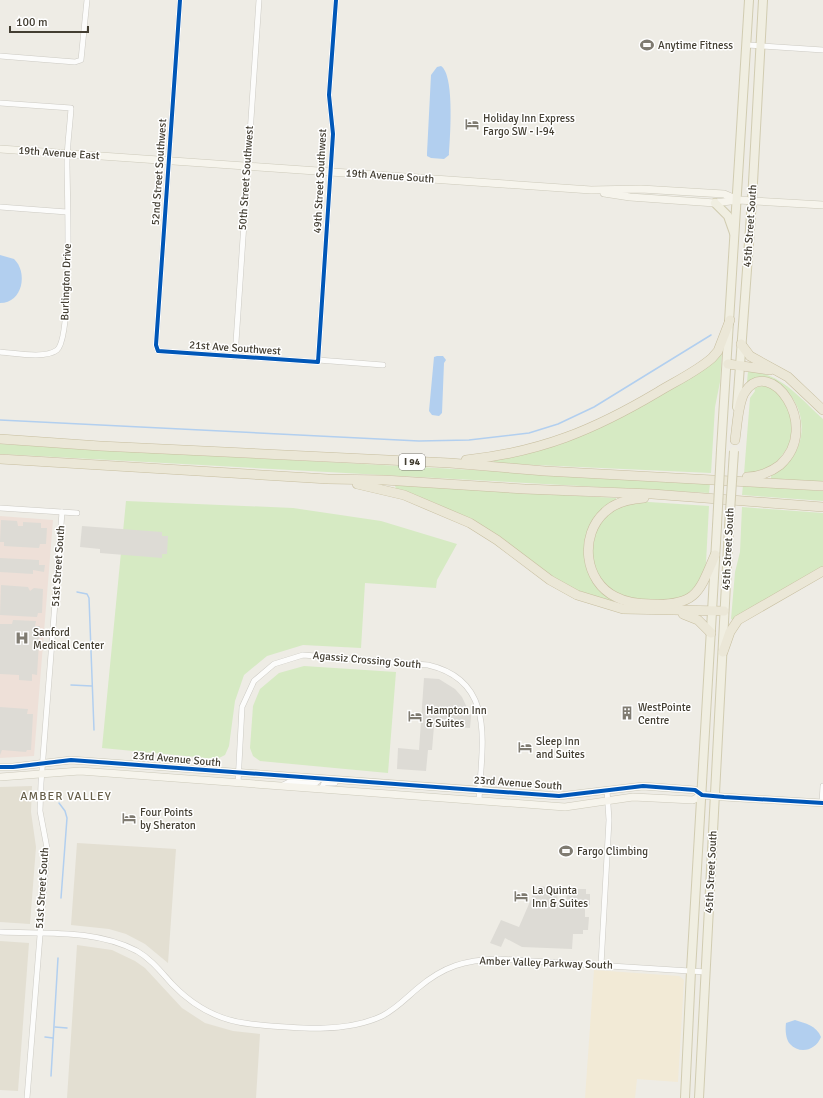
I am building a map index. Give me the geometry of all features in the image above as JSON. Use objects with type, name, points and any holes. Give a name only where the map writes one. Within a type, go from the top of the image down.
[{"type":"highway","points":[[442,463],[532,450],[572,436],[615,417],[712,358],[718,351],[730,320]]},
{"type":"highway","points":[[741,344],[750,356],[792,381],[823,410]]},
{"type":"highway","points":[[728,364],[777,371]]},
{"type":"highway","points":[[700,479],[755,477],[776,468],[785,461],[794,448],[799,426],[793,405],[784,392],[770,382],[764,381],[753,384],[749,387],[744,393],[735,440]]},
{"type":"highway","name":"I 94","points":[[0,440],[442,463],[546,471],[823,486]]},
{"type":"highway","name":"I 94","points":[[0,459],[328,479],[384,480],[525,490],[669,495],[823,507]]},
{"type":"highway","points":[[328,479],[404,495],[470,523],[497,540],[550,580],[577,595],[622,609],[676,612],[724,612]]},
{"type":"highway","points":[[669,495],[623,502],[604,513],[592,531],[588,544],[588,556],[596,580],[614,597],[627,602],[668,605],[676,604],[692,598],[699,591],[715,555]]},
{"type":"highway","points":[[723,652],[730,632],[738,620],[823,571]]},
{"type":"highway","points":[[676,612],[698,620],[711,633]]},
{"type":"main road","name":"45th Street South","points":[[685,1098],[721,450],[736,237],[749,0]]},
{"type":"main road","name":"45th Street South","points":[[699,1098],[716,796],[724,612],[741,344],[752,201],[763,0]]},
{"type":"main road","points":[[714,203],[728,216],[736,237]]},
{"type":"street","points":[[0,56],[75,62],[81,60],[86,0]]},
{"type":"street","name":"52nd Street Southwest","points":[[156,345],[180,0]]},
{"type":"street","name":"50th Street Southwest","points":[[235,357],[259,0]]},
{"type":"street","name":"49th Street Southwest","points":[[318,361],[333,134],[329,95],[336,0]]},
{"type":"street","points":[[747,45],[823,50]]},
{"type":"street","name":"Burlington Drive","points":[[0,103],[71,108],[68,154],[66,300],[62,344],[57,350],[50,354],[0,352]]},
{"type":"street","name":"19th Avenue East","points":[[0,149],[118,157]]},
{"type":"street","name":"19th Avenue South","points":[[118,157],[590,190],[641,189],[724,194],[738,200]]},
{"type":"street","name":"19th Avenue South","points":[[590,190],[630,198],[714,203],[738,200],[823,206]]},
{"type":"street","points":[[0,206],[68,212]]},
{"type":"street","name":"21st Ave Southwest","points":[[156,345],[158,351],[235,357],[383,365]]},
{"type":"street","points":[[0,508],[77,513]]},
{"type":"street","name":"51st Street South","points":[[27,1098],[47,848],[40,811],[62,512]]},
{"type":"street","name":"Agassiz Crossing South","points":[[238,783],[242,708],[254,681],[274,664],[303,655],[428,665],[444,668],[455,675],[471,692],[481,715],[482,740],[479,801]]},
{"type":"street","name":"23rd Avenue South","points":[[0,767],[13,767],[71,760],[559,796],[643,786],[695,790],[702,795],[823,803]]},
{"type":"street","name":"23rd Avenue South","points":[[0,777],[80,770],[565,807],[633,797],[693,800],[702,795]]},
{"type":"street","name":"23rd Avenue South","points":[[280,786],[289,782],[316,783],[320,779]]},
{"type":"street","name":"23rd Avenue South","points":[[321,789],[322,784],[326,782],[348,784],[353,781]]},
{"type":"street","points":[[823,786],[823,803]]},
{"type":"street","points":[[601,965],[609,820],[607,790]]},
{"type":"street","name":"Amber Valley Parkway South","points":[[0,932],[86,936],[120,943],[153,962],[194,1004],[225,1018],[250,1024],[266,1025],[339,1028],[358,1025],[384,1015],[395,1008],[437,973],[453,965],[470,961],[498,959],[706,972]]},
{"type":"shaded area","name":"Sanford Medical Center","points":[[0,516],[53,520],[34,756],[0,758]]},
{"type":"shaded area","points":[[1,520],[17,521],[18,526],[23,526],[23,522],[41,523],[41,528],[47,528],[46,544],[40,544],[39,548],[4,546],[4,542],[0,542]]},
{"type":"shaded area","points":[[82,526],[162,532],[162,536],[168,536],[167,554],[162,554],[162,558],[100,553],[100,549],[80,547]]},
{"type":"shaded area","points":[[0,558],[39,560],[39,565],[45,565],[44,572],[33,570],[33,574],[0,572]]},
{"type":"shaded area","points":[[1,585],[28,587],[30,591],[34,588],[43,589],[42,613],[38,613],[37,617],[0,615]]},
{"type":"shaded area","points":[[13,620],[36,621],[35,626],[40,626],[37,675],[32,674],[32,681],[19,680],[19,675],[0,674],[0,624],[12,624]]},
{"type":"shaded area","points":[[424,678],[439,679],[455,689],[462,697],[471,716],[470,728],[434,726],[432,750],[428,750],[426,771],[397,769],[398,748],[419,750]]},
{"type":"shaded area","points":[[0,707],[28,709],[27,714],[33,714],[31,750],[27,750],[26,752],[2,750],[0,755]]},
{"type":"shaded area","points":[[32,786],[31,812],[36,847],[30,924],[0,922],[0,787]]},
{"type":"shaded area","points":[[77,843],[176,849],[168,963],[145,944],[126,934],[109,929],[71,925]]},
{"type":"shaded area","points":[[539,886],[546,887],[546,891],[558,891],[557,902],[566,903],[567,892],[574,893],[575,889],[586,889],[586,894],[590,894],[590,905],[585,906],[585,917],[589,917],[588,930],[583,930],[583,934],[573,934],[572,949],[522,947],[505,938],[501,947],[490,943],[501,920],[519,927],[535,890],[539,890]]},
{"type":"shaded area","points":[[0,941],[29,943],[18,1091],[0,1090]]},
{"type":"shaded area","points":[[77,945],[112,950],[135,961],[145,968],[182,1008],[205,1023],[233,1031],[260,1034],[256,1098],[67,1098]]},
{"type":"shaded area","points":[[594,970],[679,976],[684,980],[678,1082],[637,1079],[635,1098],[585,1098]]},
{"type":"green space","points":[[722,351],[720,382],[715,407],[711,473],[494,463],[493,459],[559,445],[605,425]]},
{"type":"green space","points":[[748,371],[770,376],[780,381],[798,395],[823,419],[823,482],[771,479],[771,475],[790,461],[798,447],[802,425],[800,414],[790,394],[781,386],[771,380],[749,384],[747,382]]},
{"type":"green space","points":[[767,385],[788,400],[794,438],[775,464],[754,473],[744,474],[750,398],[755,391],[754,388]]},
{"type":"green space","points":[[0,444],[710,483],[709,493],[0,454]]},
{"type":"green space","points":[[395,485],[616,498],[616,501],[607,506],[596,517],[585,556],[617,601],[616,604],[586,596],[554,579],[470,519],[435,503],[396,490]]},
{"type":"green space","points":[[743,485],[823,491],[823,501],[742,495]]},
{"type":"green space","points":[[126,501],[293,508],[381,521],[457,544],[437,580],[436,588],[365,583],[361,648],[303,645],[267,656],[244,675],[235,701],[229,746],[225,755],[217,759],[102,748]]},
{"type":"green space","points":[[634,501],[709,506],[706,563],[704,573],[697,590],[673,602],[651,602],[625,598],[605,585],[595,569],[591,553],[597,528],[611,511]]},
{"type":"green space","points":[[742,507],[823,513],[823,567],[733,620],[731,619],[735,572],[740,552]]},
{"type":"green space","points":[[304,666],[396,672],[388,773],[260,761],[253,756],[250,748],[253,706],[260,689],[279,673]]},
{"type":"water","points":[[441,66],[448,81],[451,108],[449,155],[444,159],[431,158],[427,156],[431,75],[437,67]]},
{"type":"water","points":[[0,255],[14,259],[21,271],[22,279],[21,286],[14,298],[8,302],[0,303]]},
{"type":"water","points":[[443,356],[446,360],[444,363],[442,413],[439,416],[432,415],[429,411],[434,357]]},
{"type":"water","points":[[795,1020],[803,1022],[817,1030],[819,1033],[821,1037],[812,1048],[803,1050],[790,1044],[786,1035],[786,1023]]},
{"type":"waterway","points":[[0,420],[419,441],[469,440],[529,433],[558,424],[594,407],[711,335]]},
{"type":"waterway","points":[[77,592],[87,594],[89,598],[94,730]]},
{"type":"waterway","points":[[71,685],[92,686]]},
{"type":"waterway","points":[[59,803],[65,811],[67,818],[61,898]]},
{"type":"waterway","points":[[51,1076],[58,958]]},
{"type":"waterway","points":[[55,1027],[67,1028]]},
{"type":"waterway","points":[[45,1037],[53,1038]]},
{"type":"cycle path","points":[[180,0],[156,345],[158,351],[318,362],[333,134],[329,95],[336,0]]},
{"type":"cycle path","points":[[0,767],[13,767],[71,760],[559,796],[643,786],[695,790],[702,795],[823,803]]},
{"type":"place","name":"Anytime Fitness","points":[[647,45]]},
{"type":"place","name":"Holiday Inn Express Fargo SW - I-94","points":[[472,124]]},
{"type":"place","name":"Sanford Medical Center","points":[[22,638]]},
{"type":"place","name":"WestPointe Centre","points":[[627,713]]},
{"type":"place","name":"Hampton Inn & Suites","points":[[415,716]]},
{"type":"place","name":"Sleep Inn and Suites","points":[[525,747]]},
{"type":"place","name":"Four Points by Sheraton","points":[[129,818]]},
{"type":"place","name":"Fargo Climbing","points":[[566,851]]},
{"type":"place","name":"La Quinta Inn & Suites","points":[[521,896]]},
{"type":"district","name":"AMBER VALLEY","points":[[66,796]]}]
